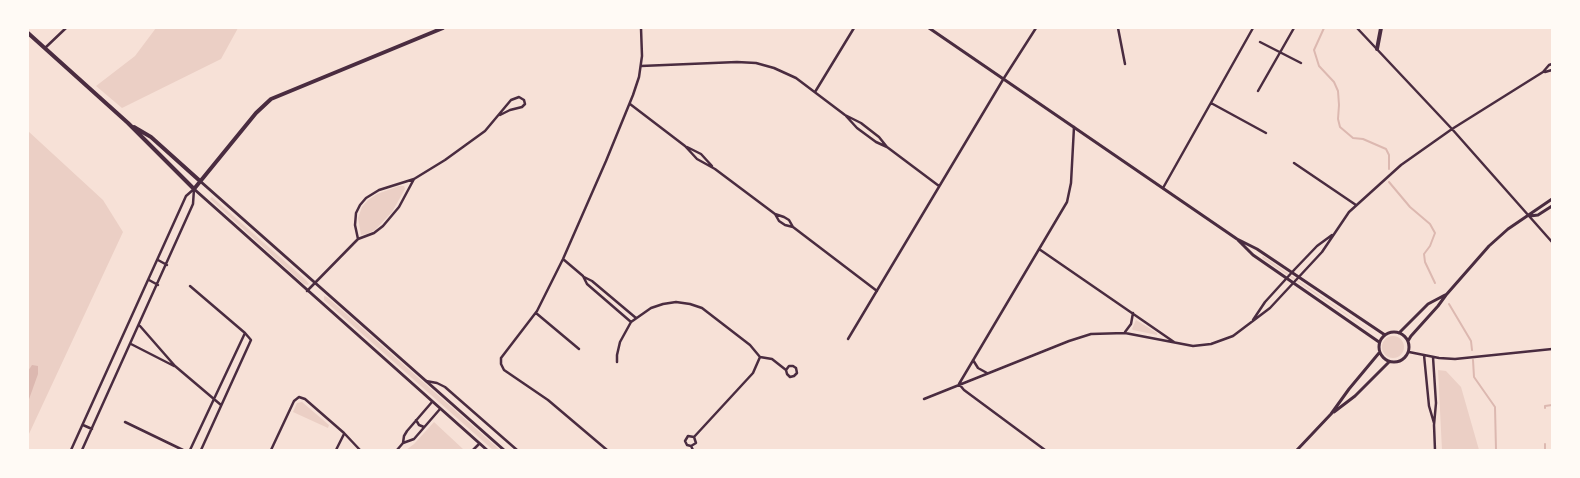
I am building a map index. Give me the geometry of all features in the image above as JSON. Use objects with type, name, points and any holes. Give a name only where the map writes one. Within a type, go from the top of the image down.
[{"type":"main road","points":[[28,33],[128,123],[194,189],[256,113],[271,100],[443,28]]},
{"type":"main road","points":[[1377,49],[1381,28]]},
{"type":"main road","points":[[128,123],[151,137],[200,181]]},
{"type":"street","points":[[45,48],[66,28]]},
{"type":"street","points":[[607,450],[548,400],[504,370],[501,358],[536,312],[563,259],[630,104],[641,66],[641,28]]},
{"type":"street","points":[[814,92],[854,28]]},
{"type":"street","points":[[930,28],[1237,239],[1257,249],[1385,335]]},
{"type":"street","points":[[848,339],[1004,78],[1036,28]]},
{"type":"street","points":[[1118,28],[1125,64]]},
{"type":"street","points":[[1163,188],[1253,28]]},
{"type":"street","points":[[1258,92],[1294,28]]},
{"type":"street","points":[[1356,28],[1452,129],[1552,242]]},
{"type":"street","points":[[1260,42],[1301,63]]},
{"type":"street","points":[[641,66],[737,62],[756,63],[774,68],[790,75],[845,115],[861,123],[879,137],[887,147]]},
{"type":"street","points":[[924,399],[1077,338],[1096,334],[1125,333],[1199,346],[1216,343],[1233,336],[1266,312],[1322,252],[1348,212],[1401,165],[1452,129],[1543,72],[1552,64]]},
{"type":"street","points":[[1543,72],[1552,70]]},
{"type":"street","points":[[358,239],[355,219],[362,202],[379,190],[414,179],[476,139],[514,98],[519,97],[524,100],[522,107],[500,115]]},
{"type":"street","points":[[1211,103],[1266,133]]},
{"type":"street","points":[[630,104],[685,146],[701,154],[715,169]]},
{"type":"street","points":[[845,115],[857,128],[876,142],[887,147],[939,186]]},
{"type":"street","points":[[959,384],[1040,249],[1069,196],[1074,127]]},
{"type":"street","points":[[685,146],[696,159],[715,169],[775,214],[784,217],[793,227],[877,291]]},
{"type":"street","points":[[1294,163],[1356,206]]},
{"type":"street","points":[[307,291],[358,239],[374,233],[383,226],[399,206],[414,179]]},
{"type":"street","points":[[200,181],[504,450]]},
{"type":"street","points":[[71,450],[186,196],[194,189]]},
{"type":"street","points":[[82,450],[140,326],[193,204],[194,189]]},
{"type":"street","points":[[194,189],[486,450]]},
{"type":"street","points":[[1408,341],[1489,246],[1536,209],[1552,199]]},
{"type":"street","points":[[1529,216],[1538,215],[1552,206]]},
{"type":"street","points":[[775,214],[779,221],[793,227]]},
{"type":"street","points":[[1253,321],[1265,302],[1292,272],[1317,246],[1332,234]]},
{"type":"street","points":[[1237,239],[1248,251],[1379,342]]},
{"type":"street","points":[[1040,249],[1175,343]]},
{"type":"street","points":[[563,259],[583,276],[592,280],[636,318]]},
{"type":"street","points":[[158,260],[167,264]]},
{"type":"street","points":[[583,276],[587,284],[631,322]]},
{"type":"street","points":[[149,280],[158,285]]},
{"type":"street","points":[[190,286],[245,333],[251,341],[201,450]]},
{"type":"street","points":[[1399,333],[1428,304],[1446,295]]},
{"type":"street","points":[[1332,309],[1336,302]]},
{"type":"street","points":[[617,362],[620,342],[631,322],[650,308],[663,304],[683,303],[702,308],[750,345],[760,358],[772,359],[786,370],[790,377],[797,373],[796,368],[793,366],[789,366],[786,370]]},
{"type":"street","points":[[536,312],[578,348]]},
{"type":"street","points":[[1125,333],[1131,324],[1133,313]]},
{"type":"street","points":[[140,326],[175,366],[221,405]]},
{"type":"street","points":[[1392,332],[1399,333],[1408,341],[1409,352],[1401,361],[1389,362],[1380,353],[1379,342],[1385,335],[1392,332]]},
{"type":"street","points":[[190,450],[245,333]]},
{"type":"street","points":[[131,344],[175,366]]},
{"type":"street","points":[[1409,352],[1455,359],[1552,349]]},
{"type":"street","points":[[1297,450],[1331,414],[1344,395],[1380,353]]},
{"type":"street","points":[[1424,355],[1429,406],[1434,425]]},
{"type":"street","points":[[1433,357],[1436,403],[1434,425],[1435,450]]},
{"type":"street","points":[[694,437],[753,373],[760,358]]},
{"type":"street","points":[[973,360],[978,368],[987,373]]},
{"type":"street","points":[[1331,414],[1355,396],[1389,362]]},
{"type":"street","points":[[426,381],[445,387],[517,450]]},
{"type":"street","points":[[959,384],[964,390],[1045,450]]},
{"type":"street","points":[[271,450],[294,400],[299,397],[305,399],[344,433],[360,450]]},
{"type":"street","points":[[397,450],[403,443],[405,434],[432,402]]},
{"type":"street","points":[[403,443],[414,439],[440,409]]},
{"type":"street","points":[[416,420],[419,425],[424,427]]},
{"type":"street","points":[[125,422],[184,450]]},
{"type":"street","points":[[83,425],[92,429]]},
{"type":"street","points":[[336,450],[344,433]]},
{"type":"street","points":[[693,450],[691,446],[687,445],[686,439],[688,436],[694,437]]},
{"type":"street","points":[[691,446],[696,443],[694,437]]},
{"type":"street","points":[[474,450],[479,444]]},
{"type":"shaded area","points":[[156,28],[238,28],[221,59],[122,108],[96,86],[135,56]]},
{"type":"shaded area","points":[[28,131],[103,200],[123,232],[28,436]]},
{"type":"shaded area","points":[[404,186],[405,189],[392,212],[375,230],[361,235],[358,218],[362,207],[377,194]]},
{"type":"shaded area","points":[[212,197],[309,284],[304,284],[210,199]]},
{"type":"shaded area","points":[[1263,256],[1371,331],[1372,332],[1262,258]]},
{"type":"shaded area","points":[[324,296],[500,450],[493,450],[324,300]]},
{"type":"shaded area","points":[[1136,320],[1157,333],[1157,335],[1133,330]]},
{"type":"shaded area","points":[[1393,336],[1401,339],[1404,347],[1401,355],[1393,358],[1385,355],[1382,347],[1385,339]]},
{"type":"shaded area","points":[[32,365],[38,366],[38,374],[28,402],[28,371]]},
{"type":"shaded area","points":[[1438,370],[1446,371],[1461,387],[1479,450],[1442,450]]},
{"type":"shaded area","points":[[302,402],[329,425],[328,428],[293,412],[297,403]]},
{"type":"shaded area","points":[[434,422],[463,449],[406,450]]},
{"type":"waterway","points":[[1324,28],[1314,50],[1319,66],[1334,82],[1338,91],[1338,119],[1340,127],[1353,138],[1363,139],[1386,149],[1389,155],[1389,169]]},
{"type":"waterway","points":[[1389,182],[1410,207],[1430,224],[1435,233],[1430,246],[1424,254],[1425,262],[1435,283]]},
{"type":"waterway","points":[[1449,304],[1471,341],[1472,350]]},
{"type":"waterway","points":[[1473,360],[1474,377],[1495,407],[1496,450]]},
{"type":"waterway","points":[[1545,408],[1545,406],[1552,405]]},
{"type":"waterway","points":[[1545,444],[1545,450]]}]
